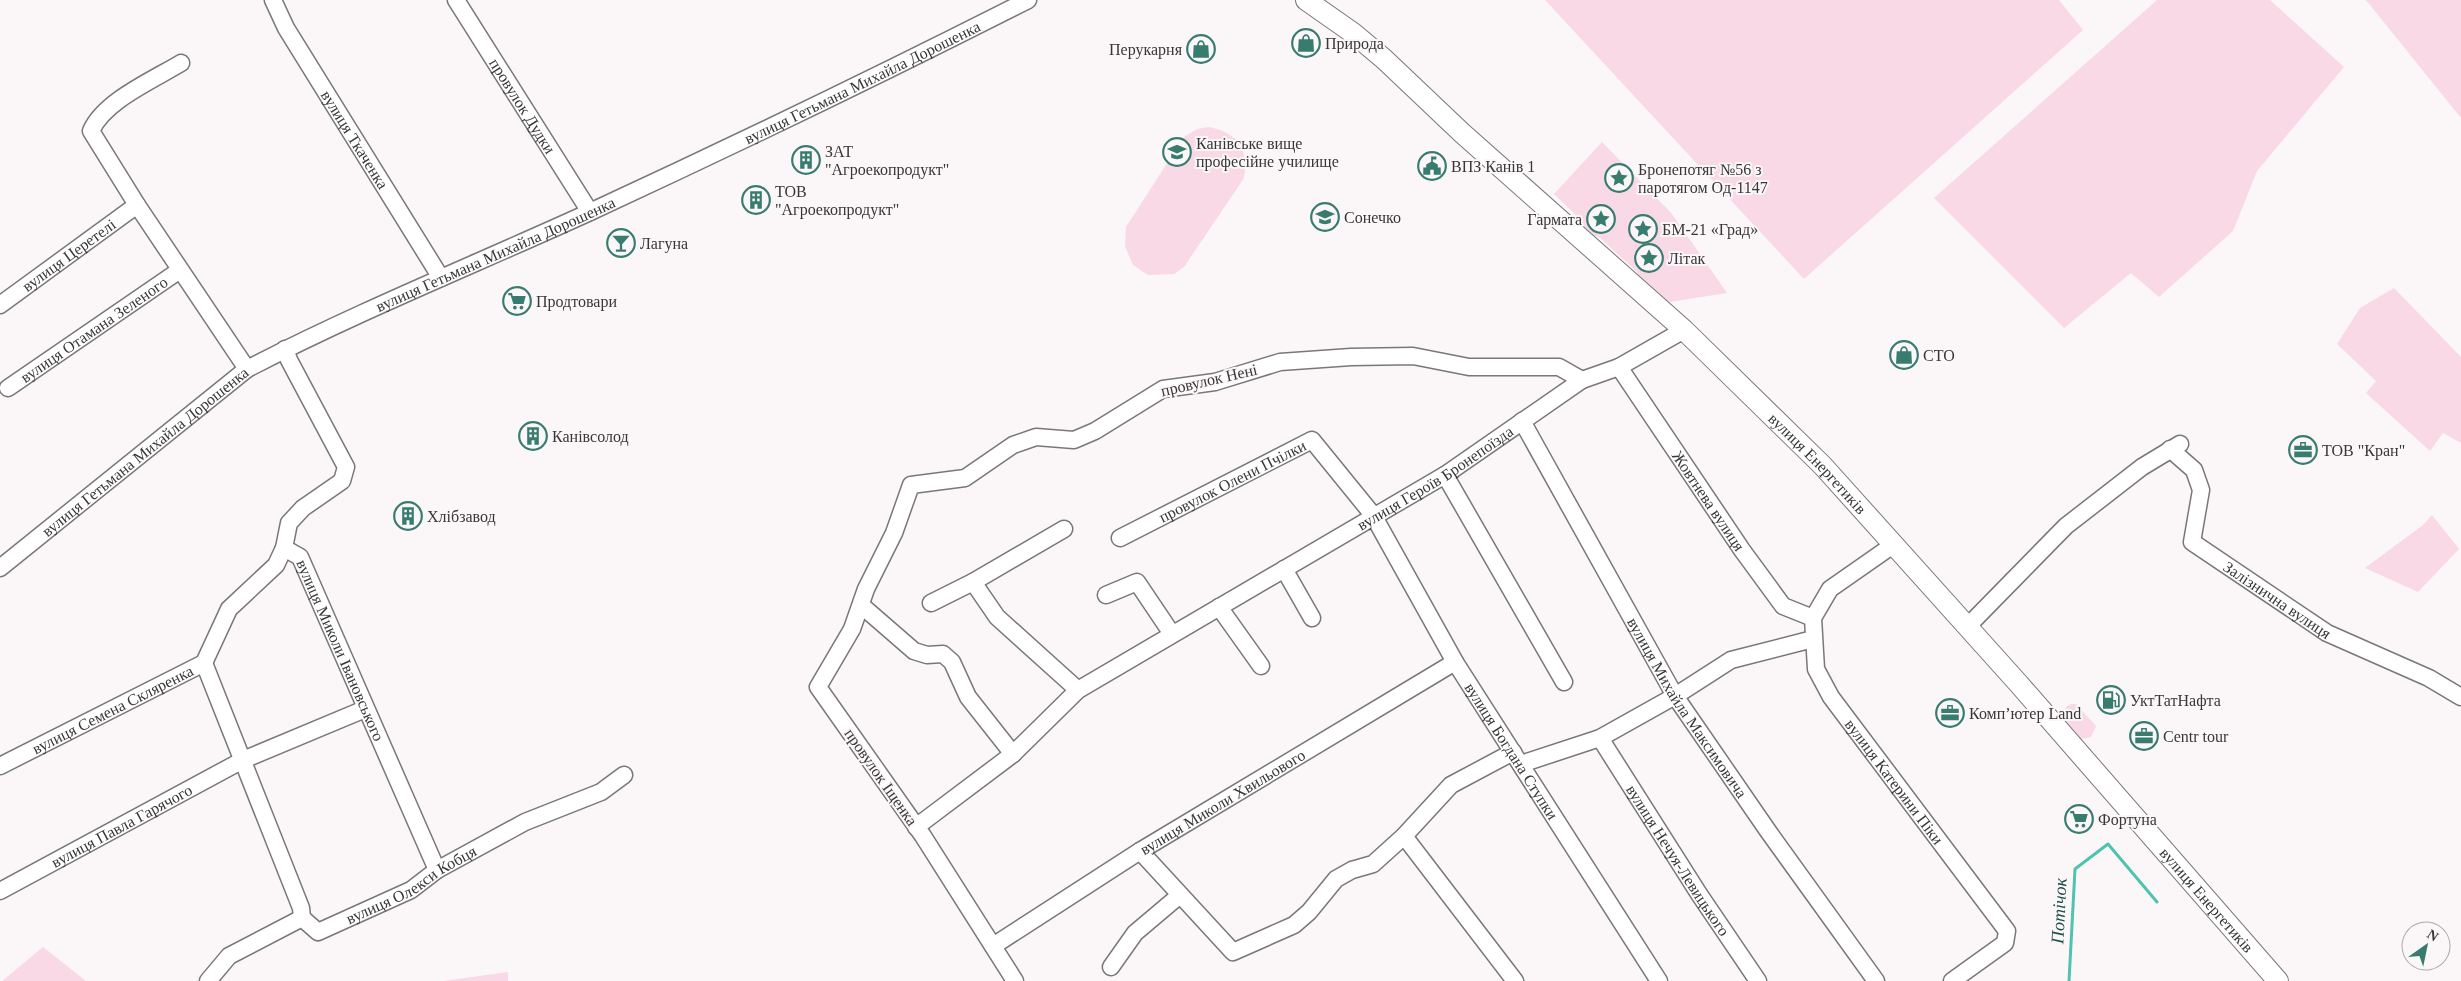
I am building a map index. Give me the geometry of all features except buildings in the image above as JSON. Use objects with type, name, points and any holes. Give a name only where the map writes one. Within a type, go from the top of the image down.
[{"type":"main road","name":"вулиця Енергетиків","points":[[1306,0],[1370,47],[1462,133],[1684,330],[1823,466],[2278,981]]},
{"type":"street","name":"вулиця Ткаченка","points":[[274,0],[286,28],[441,278]]},
{"type":"street","name":"провулок Дудки","points":[[456,0],[590,212]]},
{"type":"street","name":"вулиця Гетьмана Михайла Дорошенка","points":[[0,568],[247,369],[286,349],[441,278],[590,212],[857,85],[1028,0]]},
{"type":"street","name":"вулиця Отамана Зеленого","points":[[182,62],[106,109],[96,120],[91,131],[137,205],[247,369]]},
{"type":"street","name":"вулиця Церетелі","points":[[0,305],[137,205]]},
{"type":"street","name":"вулиця Отамана Зеленого","points":[[8,388],[180,270]]},
{"type":"street","name":"вулиця Героїв Бронепоїзда","points":[[916,827],[1013,754],[1078,690],[1445,475],[1582,380],[1619,367],[1684,330]]},
{"type":"street","name":"вулиця Миколи Івановського","points":[[286,349],[289,360],[346,467],[342,481],[303,508],[289,523],[284,548],[300,557],[437,870]]},
{"type":"street","name":"провулок Нені","points":[[911,485],[966,478],[1013,445],[1036,437],[1074,440],[1095,431],[1163,389],[1215,382],[1280,362],[1351,357],[1412,356],[1469,367],[1558,367],[1582,380]]},
{"type":"street","name":"Жовтнева вулиця","points":[[1619,367],[1742,550],[1783,606],[1813,618]]},
{"type":"street","name":"вулиця Михайла Максимовича","points":[[1522,421],[1674,696],[1876,981]]},
{"type":"street","name":"провулок Олени Пчілки","points":[[1120,538],[1312,440],[1373,516]]},
{"type":"street","name":"Залізнична вулиця","points":[[1966,627],[2066,526],[2142,467],[2175,447],[2194,470],[2201,490],[2192,542],[2327,633],[2429,678],[2461,697]]},
{"type":"street","points":[[1445,475],[1564,682]]},
{"type":"street","name":"провулок Іщенка","points":[[911,485],[894,534],[866,589],[852,629],[818,687],[916,827],[1015,981]]},
{"type":"street","name":"вулиця Богдана Ступки","points":[[1373,516],[1455,662],[1659,981]]},
{"type":"street","points":[[931,603],[973,582],[1064,529]]},
{"type":"street","points":[[1813,618],[1830,589],[1893,545]]},
{"type":"street","name":"вулиця Семена Скляренка","points":[[0,766],[204,663],[228,609],[276,566],[284,548]]},
{"type":"street","points":[[1284,569],[1312,618]]},
{"type":"street","points":[[973,582],[997,617],[1078,690]]},
{"type":"street","points":[[1106,595],[1138,582],[1172,634]]},
{"type":"street","points":[[861,604],[914,651],[927,655],[943,654],[952,662],[968,697],[1013,754]]},
{"type":"street","points":[[1219,607],[1261,666]]},
{"type":"street","name":"вулиця Катерини Піки","points":[[1813,618],[1816,669],[1831,697],[2007,931],[2005,943],[1952,981]]},
{"type":"street","points":[[1140,851],[1232,952],[1294,924],[1309,912],[1336,879],[1352,870],[1373,864],[1404,836],[1451,786],[1517,758],[1600,738],[1674,696],[1731,660],[1813,639]]},
{"type":"street","name":"вулиця Миколи Хвильового","points":[[993,946],[1140,851],[1455,662]]},
{"type":"street","points":[[204,663],[301,908],[302,918],[229,956],[208,981]]},
{"type":"street","name":"вулиця Павла Гарячого","points":[[0,891],[243,760],[365,709]]},
{"type":"street","name":"вулиця Нечуя-Левицького","points":[[1600,738],[1699,894],[1758,981]]},
{"type":"street","name":"вулиця Олекси Кобця","points":[[302,918],[318,932],[411,890],[437,870],[525,822],[601,792],[624,775]]},
{"type":"street","points":[[1404,836],[1515,981]]},
{"type":"street","points":[[1111,966],[1135,933],[1180,895]]},
{"type":"shaded area","points":[[1545,0],[2059,0],[2083,30],[1804,279]]},
{"type":"shaded area","points":[[2157,0],[2270,0],[2344,67],[2257,171],[2233,231],[2159,297],[2131,273],[2064,328],[1934,198]]},
{"type":"shaded area","points":[[2366,0],[2461,0],[2461,118]]},
{"type":"shaded area","points":[[1209,127],[1227,133],[1239,144],[1245,159],[1244,178],[1184,267],[1174,274],[1148,275],[1133,265],[1125,246],[1126,227],[1184,137],[1197,129]]},
{"type":"shaded area","points":[[1602,142],[1672,214],[1727,293],[1663,303],[1638,280],[1637,272],[1598,236],[1588,237],[1575,223],[1578,217],[1554,194]]},
{"type":"shaded area","points":[[2394,288],[2461,357],[2461,443],[2443,433],[2430,451],[2366,393],[2376,381],[2337,344],[2360,308]]},
{"type":"shaded area","points":[[2432,515],[2459,549],[2418,592],[2365,568],[2423,525]]},
{"type":"shaded area","points":[[2076,704],[2096,726],[2091,737],[2081,739],[2063,719],[2066,707]]},
{"type":"shaded area","points":[[43,947],[86,981],[2,981]]},
{"type":"shaded area","points":[[508,972],[508,981],[444,981]]},
{"type":"waterway","name":"Потічок","points":[[2069,981],[2075,869],[2108,844],[2157,902]]},
{"type":"place","name":"Природа","points":[[1306,43]]},
{"type":"place","name":"Перукарня","points":[[1201,49]]},
{"type":"place","name":"Канівське вище професійне училище","points":[[1177,152]]},
{"type":"place","name":"ЗАТ \"Агроекопродукт\"","points":[[806,160]]},
{"type":"place","name":"ВПЗ Канів 1","points":[[1432,166]]},
{"type":"place","name":"Бронепотяг №56 з паротягом Од-1147","points":[[1619,178]]},
{"type":"place","name":"ТОВ \"Агроекопродукт\"","points":[[756,200]]},
{"type":"place","name":"Сонечко","points":[[1325,217]]},
{"type":"place","name":"Гармата","points":[[1601,219]]},
{"type":"place","name":"БМ-21 «Град»","points":[[1643,229]]},
{"type":"place","name":"Лагуна","points":[[621,243]]},
{"type":"place","name":"Літак","points":[[1649,258]]},
{"type":"place","name":"Продтовари","points":[[517,301]]},
{"type":"place","name":"СТО","points":[[1904,355]]},
{"type":"place","name":"Канівсолод","points":[[533,436]]},
{"type":"place","name":"ТОВ \"Кран\"","points":[[2303,450]]},
{"type":"place","name":"Хлібзавод","points":[[408,516]]},
{"type":"place","name":"УктТатНафта","points":[[2111,700]]},
{"type":"place","name":"Комп’ютер Land","points":[[1950,713]]},
{"type":"place","name":"Centr tour","points":[[2144,736]]},
{"type":"place","name":"Фортуна","points":[[2079,819]]}]
